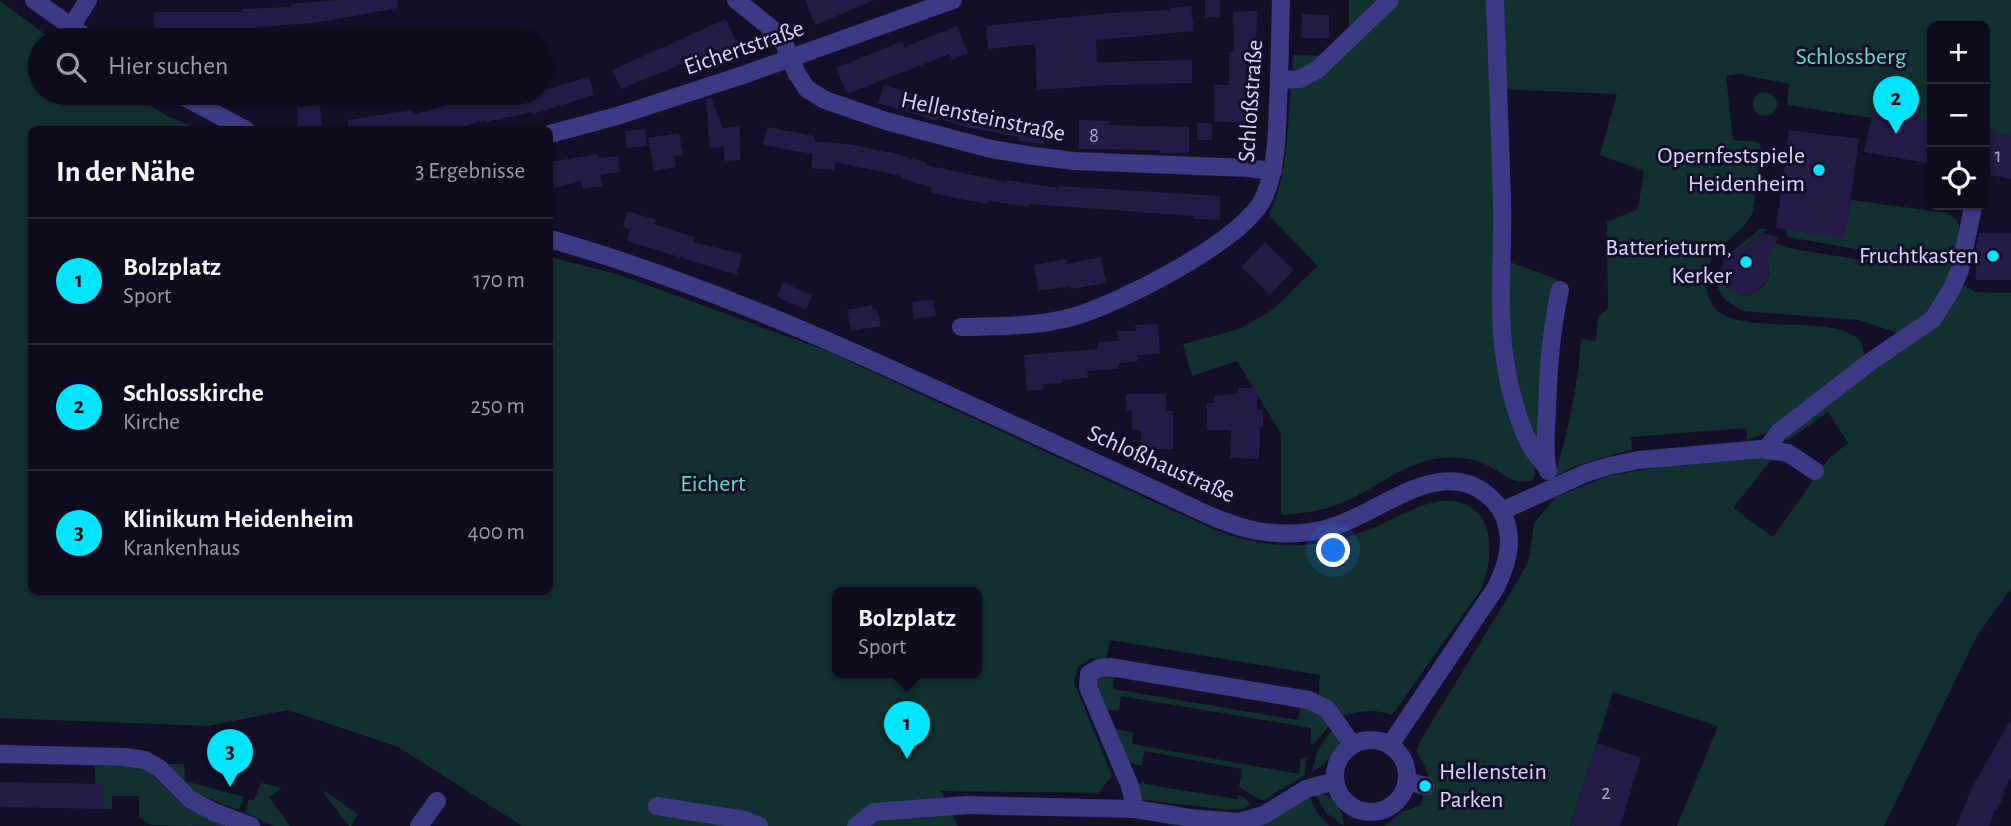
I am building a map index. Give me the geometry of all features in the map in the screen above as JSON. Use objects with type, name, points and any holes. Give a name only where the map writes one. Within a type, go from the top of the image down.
[{"type":"street","points":[[34,0],[71,27],[88,0]]},
{"type":"street","name":"Hellensteinstraße","points":[[736,0],[775,30],[786,45],[807,89],[825,100],[886,121],[991,149],[1074,161],[1273,171]]},
{"type":"street","name":"Eichertstraße","points":[[553,133],[617,116],[953,0]]},
{"type":"street","name":"Schloßstraße","points":[[961,327],[1023,325],[1087,313],[1146,287],[1211,248],[1246,221],[1262,202],[1273,171],[1277,136],[1282,0]]},
{"type":"street","points":[[1279,80],[1300,79],[1317,70],[1390,0]]},
{"type":"street","points":[[1495,0],[1503,211],[1502,344],[1511,391],[1523,429],[1533,452],[1547,467]]},
{"type":"street","points":[[199,105],[239,126]]},
{"type":"street","points":[[1766,449],[1779,432],[1870,362],[1933,319],[1960,270],[1972,210]]},
{"type":"street","name":"Schloßhaustraße","points":[[553,240],[637,265],[730,300],[956,397],[1177,500],[1246,528],[1284,533],[1324,529],[1365,514],[1423,486],[1456,480],[1474,486],[1490,497],[1502,511]]},
{"type":"street","points":[[1552,488],[1547,467],[1546,436],[1550,347],[1560,290]]},
{"type":"street","points":[[1390,745],[1502,576],[1509,546],[1508,528],[1502,511],[1586,473],[1623,463],[1766,449],[1788,453],[1815,471]]},
{"type":"street","points":[[1135,809],[1130,786],[1088,687],[1088,674],[1099,668],[1110,667],[1309,699],[1327,709],[1352,744]]},
{"type":"street","points":[[1370,739],[1390,745],[1404,760],[1407,781],[1394,804],[1362,819],[1344,800],[1335,781],[1338,760],[1352,744],[1370,739]]},
{"type":"street","points":[[0,754],[124,757],[145,760],[159,768],[191,800],[251,826]]},
{"type":"street","points":[[856,826],[874,812],[951,805],[1135,809],[1157,819],[1247,821],[1272,811],[1302,791],[1335,781]]},
{"type":"street","points":[[1407,781],[1425,786]]},
{"type":"street","points":[[419,826],[437,801]]},
{"type":"street","points":[[657,806],[745,820],[759,826]]},
{"type":"green space","name":"Schlossberg","points":[[1349,0],[2011,0],[2011,136],[1990,132],[1990,21],[1927,21],[1927,121],[1917,119],[1916,104],[1908,97],[1896,99],[1889,114],[1873,112],[1871,118],[1787,105],[1789,84],[1739,74],[1726,76],[1733,140],[1759,142],[1761,147],[1753,211],[1744,225],[1711,260],[1707,292],[1715,308],[1731,318],[1825,327],[1846,332],[1862,342],[1864,356],[1771,431],[1747,440],[1746,428],[1631,437],[1632,449],[1575,466],[1554,477],[1572,409],[1581,339],[1596,341],[1598,317],[1608,308],[1607,222],[1638,209],[1644,171],[1600,155],[1617,94],[1494,89],[1497,260],[1535,473],[1533,480],[1510,479],[1484,463],[1472,460],[1442,458],[1428,460],[1402,470],[1332,506],[1311,512],[1281,515],[1281,434],[1237,361],[1192,376],[1183,344],[1239,329],[1271,311],[1318,266],[1269,215],[1283,169],[1291,88],[1311,84],[1321,77],[1349,34]]},
{"type":"green space","name":"Eichert","points":[[0,1],[37,28],[28,28],[28,105],[150,105],[191,126],[28,126],[28,595],[553,595],[553,258],[620,275],[827,351],[1215,530],[1237,537],[1280,545],[1322,543],[1364,531],[1418,507],[1452,501],[1467,505],[1485,523],[1490,550],[1480,591],[1392,715],[1366,711],[1340,717],[1321,700],[1320,675],[1110,640],[1106,660],[1091,658],[1078,667],[1074,682],[1112,776],[1098,793],[941,791],[958,826],[522,826],[398,747],[288,710],[208,726],[0,718]]},
{"type":"green space","points":[[1293,55],[1327,56],[1300,73],[1292,68]]},
{"type":"green space","points":[[1765,92],[1774,95],[1777,104],[1774,113],[1765,116],[1756,113],[1753,104],[1756,95]]},
{"type":"green space","points":[[1851,200],[1947,213],[1957,220],[1959,229],[1956,255],[1941,299],[1928,317],[1899,333],[1858,320],[1743,311],[1725,300],[1718,288],[1722,265],[1722,275],[1728,288],[1743,296],[1756,292],[1765,284],[1769,273],[1766,259],[1775,243],[1793,249],[1862,260],[1861,250],[1788,237],[1785,229],[1844,237]]},
{"type":"green space","points":[[1761,228],[1767,229],[1743,248],[1735,249]]},
{"type":"green space","points":[[1507,261],[1557,279],[1550,313],[1539,446],[1520,408],[1506,305]]},
{"type":"green space","points":[[1961,283],[1975,292],[2011,293],[2011,588],[1977,636],[1884,826],[1677,826],[1718,726],[1613,692],[1570,826],[1384,826],[1402,812],[1421,805],[1428,773],[1417,752],[1419,743],[1520,577],[1529,559],[1534,523],[1556,497],[1608,476],[1682,463],[1767,454],[1771,460],[1733,508],[1773,537],[1828,459],[1848,443],[1828,412],[1787,441],[1784,437],[1894,352]]},
{"type":"green space","points":[[1104,675],[1114,676],[1113,689],[1298,720],[1301,705],[1315,707],[1330,725],[1314,744],[1310,743],[1311,728],[1121,696],[1119,710],[1106,710],[1095,687],[1096,682]]},
{"type":"green space","points":[[1114,729],[1133,732],[1132,744],[1299,774],[1301,758],[1306,759],[1305,775],[1264,800],[1239,788],[1242,769],[1144,751],[1142,766],[1129,762],[1122,754]]},
{"type":"green space","points":[[1332,730],[1340,741],[1338,746],[1329,759],[1312,772],[1318,749]]},
{"type":"green space","points":[[167,764],[184,764],[185,781],[244,797],[239,810],[198,794]]},
{"type":"green space","points":[[95,766],[135,766],[148,771],[186,808],[222,826],[151,825],[139,817],[139,796],[112,796],[112,809],[104,809],[104,784],[95,784]]},
{"type":"green space","points":[[1144,781],[1144,784],[1237,799],[1238,795],[1250,804],[1243,809],[1229,810],[1141,799],[1136,785]]},
{"type":"green space","points":[[261,783],[282,788],[269,797],[290,826],[273,826],[245,812],[249,799],[254,800]]},
{"type":"green space","points":[[323,792],[358,814],[351,826]]},
{"type":"green space","points":[[1315,794],[1328,796],[1337,803],[1344,826],[1326,813]]},
{"type":"green space","points":[[1309,795],[1317,813],[1330,826],[1253,826]]},
{"type":"building","points":[[336,0],[397,0],[398,8],[314,23],[257,28],[154,28],[154,12],[242,12],[242,9],[291,7],[291,4]]},
{"type":"building","points":[[805,0],[875,0],[815,25]]},
{"type":"building","points":[[1205,0],[1220,0],[1220,17],[1205,17]]},
{"type":"building","points":[[1191,6],[1194,31],[1096,40],[1097,62],[1192,60],[1192,83],[1037,90],[1035,44],[988,49],[986,26]]},
{"type":"building","points":[[1257,11],[1254,123],[1214,122],[1214,85],[1229,85],[1229,52],[1234,52],[1233,12]]},
{"type":"building","points":[[1302,14],[1329,15],[1329,38],[1301,38]]},
{"type":"building","points":[[726,19],[738,46],[704,61],[702,56],[621,89],[612,70]]},
{"type":"building","points":[[957,26],[968,53],[952,60],[950,54],[847,94],[836,68],[902,41],[905,47]]},
{"type":"building","points":[[589,77],[594,95],[533,114],[532,112],[486,122],[485,120],[465,126],[349,126],[348,120],[412,110],[413,115],[448,105],[553,105],[553,88]]},
{"type":"building","points":[[884,85],[960,108],[994,114],[996,117],[1047,123],[1044,144],[1019,141],[1019,137],[969,128],[938,118],[937,121],[878,103]]},
{"type":"building","points":[[711,97],[723,128],[739,126],[741,160],[725,161],[724,147],[710,148],[706,99]]},
{"type":"building","points":[[1898,97],[1911,99],[1916,104],[1919,119],[1927,121],[1927,163],[1864,152],[1873,111],[1886,114]]},
{"type":"building","points":[[320,105],[322,126],[298,126],[297,107]]},
{"type":"building","points":[[1079,120],[1109,121],[1109,125],[1189,127],[1189,153],[1079,149]]},
{"type":"building","points":[[1197,123],[1212,123],[1212,140],[1197,140]]},
{"type":"building","points":[[767,127],[814,136],[814,141],[893,153],[927,163],[926,165],[1006,182],[1007,180],[1058,188],[1220,196],[1220,220],[1029,204],[1029,207],[988,201],[987,204],[931,193],[932,188],[901,176],[835,162],[834,170],[811,168],[813,154],[763,145]]},
{"type":"building","points":[[645,129],[647,146],[627,148],[625,131]]},
{"type":"building","points":[[1789,130],[1859,139],[1845,238],[1776,228]]},
{"type":"building","points":[[1990,132],[2011,136],[2011,179],[1990,175]]},
{"type":"building","points":[[679,133],[683,155],[674,156],[676,167],[654,171],[648,138]]},
{"type":"building","points":[[598,154],[599,158],[618,156],[620,172],[600,175],[602,186],[583,189],[582,181],[553,188],[553,162]]},
{"type":"building","points":[[628,211],[656,220],[654,224],[694,237],[693,242],[742,254],[737,275],[627,241],[630,230],[623,227]]},
{"type":"building","name":"Batterieturm, Kerker","points":[[1763,233],[1779,237],[1766,259],[1769,265],[1768,280],[1757,292],[1743,296],[1728,288],[1721,269],[1725,259],[1735,249],[1743,248]]},
{"type":"building","name":"Fruchtkasten","points":[[1979,233],[2011,233],[2011,280],[1976,280],[1975,251]]},
{"type":"building","points":[[1265,242],[1294,270],[1270,295],[1241,267]]},
{"type":"building","points":[[1101,257],[1106,283],[1039,291],[1034,265],[1066,259],[1067,264]]},
{"type":"building","points":[[783,282],[812,296],[806,310],[777,297]]},
{"type":"building","points":[[933,299],[936,316],[914,319],[912,302]]},
{"type":"building","points":[[872,305],[873,310],[877,309],[881,326],[851,331],[847,310]]},
{"type":"building","points":[[1158,324],[1160,354],[1137,355],[1137,362],[1119,363],[1119,369],[1087,371],[1088,378],[1043,384],[1044,389],[1027,391],[1024,355],[1098,349],[1098,342],[1118,341],[1117,331],[1136,331],[1135,325]]},
{"type":"building","points":[[1239,388],[1257,388],[1257,410],[1263,410],[1259,459],[1230,458],[1231,430],[1207,430],[1207,403],[1215,403],[1215,396],[1239,393]]},
{"type":"building","points":[[1126,394],[1166,394],[1166,411],[1173,411],[1173,449],[1141,449],[1141,430],[1132,430],[1132,411],[1126,411]]},
{"type":"building","points":[[2011,719],[2011,776],[1997,811],[1995,810],[1989,826],[1956,826],[1974,784]]},
{"type":"building","points":[[1597,743],[1641,758],[1620,826],[1570,826]]},
{"type":"building","points":[[0,782],[104,784],[104,809],[0,807]]},
{"type":"place","name":"Schlosskirche","points":[[1896,134]]},
{"type":"place","name":"Opernfestspiele Heidenheim","points":[[1819,170]]},
{"type":"place","name":"Fruchtkasten","points":[[1993,256]]},
{"type":"place","name":"Batterieturm, Kerker","points":[[1746,262]]},
{"type":"place","name":"Bolzplatz","points":[[907,759]]},
{"type":"place","name":"Hellenstein Parken","points":[[1425,786]]},
{"type":"place","name":"Klinikum Heidenheim","points":[[230,787]]}]
